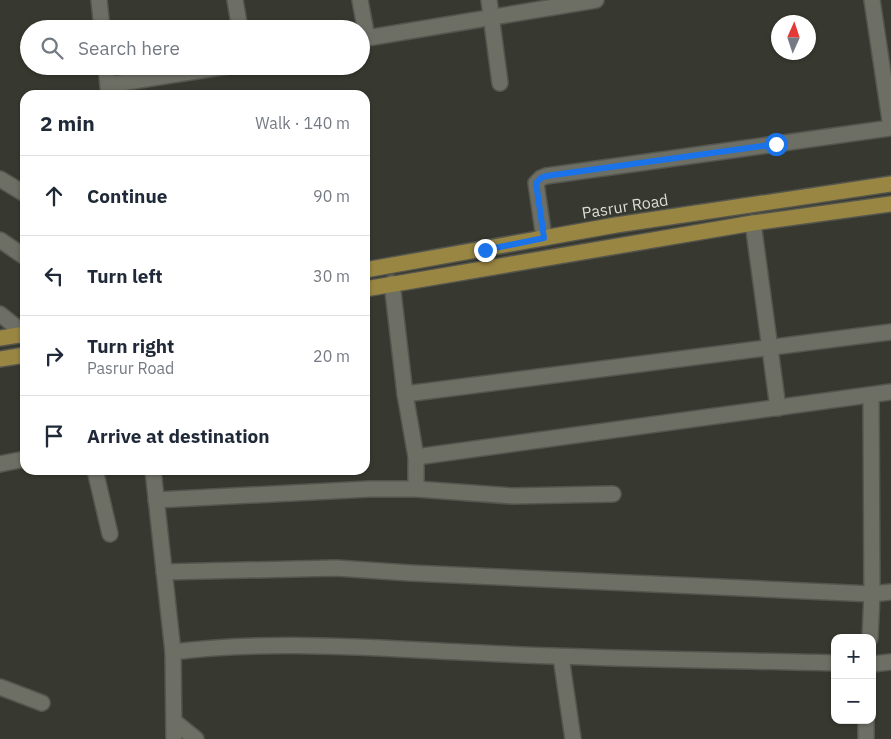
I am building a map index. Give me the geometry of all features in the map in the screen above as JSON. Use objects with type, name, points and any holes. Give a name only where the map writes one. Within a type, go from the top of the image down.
[{"type":"main road","name":"Pasrur Road","points":[[370,269],[625,223],[891,184]]},
{"type":"main road","points":[[370,288],[753,223],[891,204]]},
{"type":"main road","points":[[0,338],[20,335]]},
{"type":"main road","points":[[0,359],[20,355]]},
{"type":"street","points":[[99,0],[101,20]]},
{"type":"street","points":[[235,0],[238,20]]},
{"type":"street","points":[[360,0],[362,20]]},
{"type":"street","points":[[489,0],[500,83]]},
{"type":"street","points":[[370,37],[596,0]]},
{"type":"street","points":[[544,238],[536,183],[546,176],[891,128],[872,0]]},
{"type":"street","points":[[107,75],[109,90],[183,75]]},
{"type":"street","points":[[0,179],[20,191]]},
{"type":"street","points":[[753,223],[778,408]]},
{"type":"street","points":[[0,240],[20,254]]},
{"type":"street","points":[[392,284],[405,394],[416,457],[416,489]]},
{"type":"street","points":[[0,314],[20,330]]},
{"type":"street","points":[[405,394],[891,332]]},
{"type":"street","points":[[416,457],[891,392]]},
{"type":"street","points":[[870,634],[872,594],[871,395]]},
{"type":"street","points":[[0,464],[20,460]]},
{"type":"street","points":[[96,475],[110,534]]},
{"type":"street","points":[[154,475],[173,652],[174,739]]},
{"type":"street","points":[[156,500],[370,489],[416,489],[512,496],[613,494]]},
{"type":"street","points":[[164,572],[336,568],[872,594],[891,592]]},
{"type":"street","points":[[173,652],[211,647],[304,646],[561,657],[831,663]]},
{"type":"street","points":[[561,657],[573,739]]},
{"type":"street","points":[[876,664],[891,662]]},
{"type":"street","points":[[0,687],[42,703]]},
{"type":"street","points":[[175,722],[196,739]]},
{"type":"street","points":[[866,724],[866,739]]},
{"type":"route","points":[[485,250],[544,238],[536,183],[546,176],[776,144]]}]
